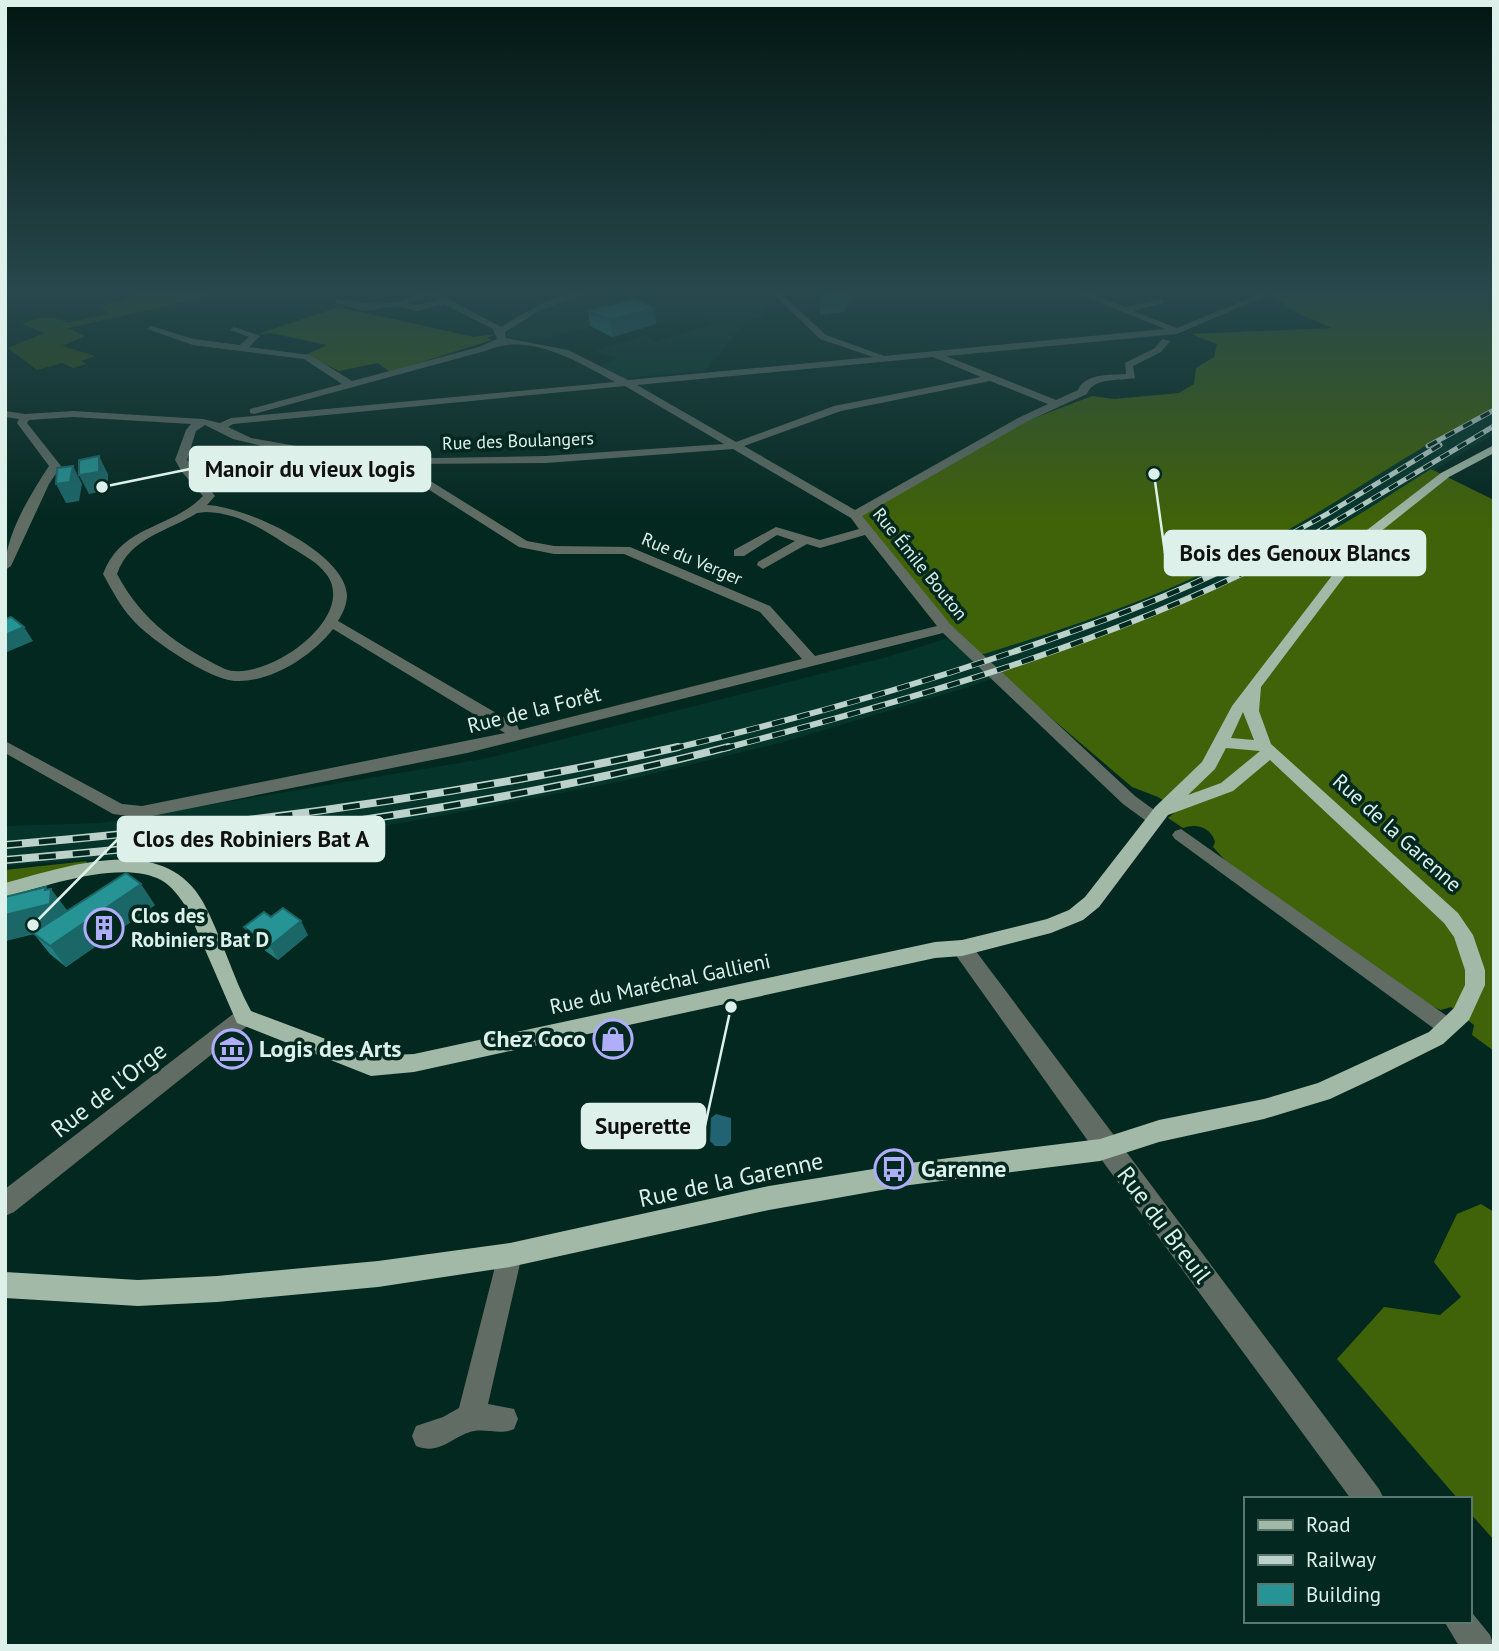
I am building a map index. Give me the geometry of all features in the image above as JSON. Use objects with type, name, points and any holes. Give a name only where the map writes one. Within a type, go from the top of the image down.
[{"type":"main road","name":"Rue du Maréchal Gallieni","points":[[244,1017],[371,1066],[405,1064],[922,953],[962,948],[1051,926],[1076,915],[1092,902],[1158,815],[1209,765],[1237,709],[1371,533],[1445,475],[1494,449]]},
{"type":"main road","name":"Rue de la Garenne","points":[[5,1285],[138,1293],[217,1289],[378,1274],[510,1255],[769,1198],[910,1174],[1105,1147],[1322,1092],[1436,1038],[1462,1014],[1475,985],[1471,953],[1463,935],[1434,901],[1267,749],[1253,722],[1254,685]]},
{"type":"main road","points":[[1222,742],[1267,749]]},
{"type":"main road","points":[[1158,815],[1227,787],[1267,749]]},
{"type":"main road","points":[[5,890],[99,868],[142,868],[173,878],[185,890],[195,908],[244,1017]]},
{"type":"street","points":[[324,368],[349,384]]},
{"type":"street","points":[[222,507],[222,502],[209,496],[182,465],[190,436],[217,422],[410,368]]},
{"type":"street","name":"Rue Émile Bouton","points":[[597,368],[737,445],[855,515],[946,628],[972,655],[1129,800],[1158,815]]},
{"type":"street","points":[[5,414],[25,417],[73,414],[217,422],[788,368]]},
{"type":"street","points":[[966,368],[1056,404]]},
{"type":"street","points":[[855,515],[1022,420],[1083,392],[1084,387],[1098,379],[1132,376],[1129,368]]},
{"type":"street","name":"Rue des Boulangers","points":[[217,422],[225,430],[249,440],[302,452],[391,461],[544,459],[737,445],[838,408],[989,378]]},
{"type":"street","points":[[5,566],[43,484],[55,466],[26,432],[22,423],[25,417]]},
{"type":"street","name":"Rue du Verger","points":[[391,461],[523,544],[554,550],[626,550],[765,609],[774,616],[811,662]]},
{"type":"street","points":[[192,510],[222,507],[254,518],[328,569],[339,585],[339,600],[331,622],[318,639],[283,664],[253,675],[237,677],[223,674],[156,636],[136,617],[116,585],[111,568],[121,553],[139,538],[192,510],[209,496]]},
{"type":"street","points":[[739,552],[776,531],[803,541],[829,543],[868,530]]},
{"type":"street","points":[[763,565],[803,541]]},
{"type":"street","points":[[331,622],[511,730],[515,737]]},
{"type":"street","name":"Rue de la Forêt","points":[[5,746],[129,813],[515,737],[946,628]]},
{"type":"street","points":[[1181,835],[1447,1027]]},
{"type":"street","name":"Rue du Breuil","points":[[962,948],[1105,1147],[1368,1497]]},
{"type":"street","name":"Rue de l'Orge","points":[[5,1204],[244,1017]]},
{"type":"street","points":[[471,1417],[510,1255]]},
{"type":"street","points":[[426,1436],[448,1430],[471,1417],[504,1419]]},
{"type":"street","points":[[1462,1623],[1479,1646]]},
{"type":"shaded area","points":[[605,368],[707,368],[705,371],[625,378]]},
{"type":"shaded area","points":[[1494,400],[1494,434],[1295,555],[1101,642],[959,690],[780,743],[623,781],[472,810],[280,845],[5,866],[5,826],[101,823],[488,758],[887,657],[1048,607]]},
{"type":"shaded area","points":[[716,1114],[731,1118],[731,1141],[726,1146],[715,1146],[710,1141],[711,1118]]},
{"type":"green space","points":[[385,368],[403,368],[390,372]]},
{"type":"green space","points":[[1196,368],[1494,368],[1494,410],[1436,440],[1297,525],[1198,576],[1126,606],[977,656],[855,515],[1024,422],[1092,396],[1114,399],[1179,393],[1194,384]]},
{"type":"green space","points":[[1431,469],[1494,500],[1494,1051],[1472,1035],[1474,1025],[1451,1007],[1441,1010],[1431,1006],[1233,869],[1213,847],[1215,842],[1207,830],[1198,826],[1183,828],[1168,818],[1178,810],[1158,797],[1132,787],[995,670],[1082,640],[1253,569],[1336,528]]},
{"type":"green space","points":[[87,861],[85,867],[5,886],[5,870]]},
{"type":"green space","points":[[1481,1204],[1494,1212],[1494,1540],[1471,1514],[1471,1497],[1456,1497],[1337,1359],[1384,1307],[1440,1315],[1461,1297],[1434,1262],[1457,1214]]},
{"type":"building","points":[[99,456],[99,472],[79,475],[79,460]]},
{"type":"building","points":[[73,466],[70,482],[56,484],[57,468]]},
{"type":"building","points":[[11,617],[24,627],[5,635],[5,619]]},
{"type":"building","points":[[126,873],[141,884],[50,946],[33,933]]},
{"type":"building","points":[[46,887],[45,890],[51,889],[50,904],[5,915],[5,897]]},
{"type":"building","points":[[283,908],[301,921],[270,946],[244,927],[264,912],[271,917]]},
{"type":"railway","points":[[1428,446],[1494,410]]},
{"type":"railway","points":[[1269,561],[1494,426]]},
{"type":"railway","points":[[1242,561],[1327,514],[1440,445]]},
{"type":"railway","points":[[671,749],[843,705],[971,666],[1131,610],[1245,559]]},
{"type":"railway","points":[[722,749],[933,691],[1002,669],[1139,619],[1272,559]]},
{"type":"railway","points":[[5,845],[175,829],[343,808],[511,781],[678,747]]},
{"type":"railway","points":[[5,860],[278,832],[369,819],[549,788],[728,747]]},
{"type":"place","name":"Bois des Genoux Blancs","points":[[1154,474]]},
{"type":"place","name":"Manoir du vieux logis","points":[[102,487]]},
{"type":"place","name":"Clos des Robiniers Bat A","points":[[33,925]]},
{"type":"place","name":"Clos des Robiniers Bat D","points":[[104,928]]},
{"type":"place","name":"Superette","points":[[731,1007]]},
{"type":"place","name":"Chez Coco","points":[[613,1039]]},
{"type":"place","name":"Logis des Arts","points":[[232,1049]]},
{"type":"place","name":"Garenne","points":[[894,1169]]}]
